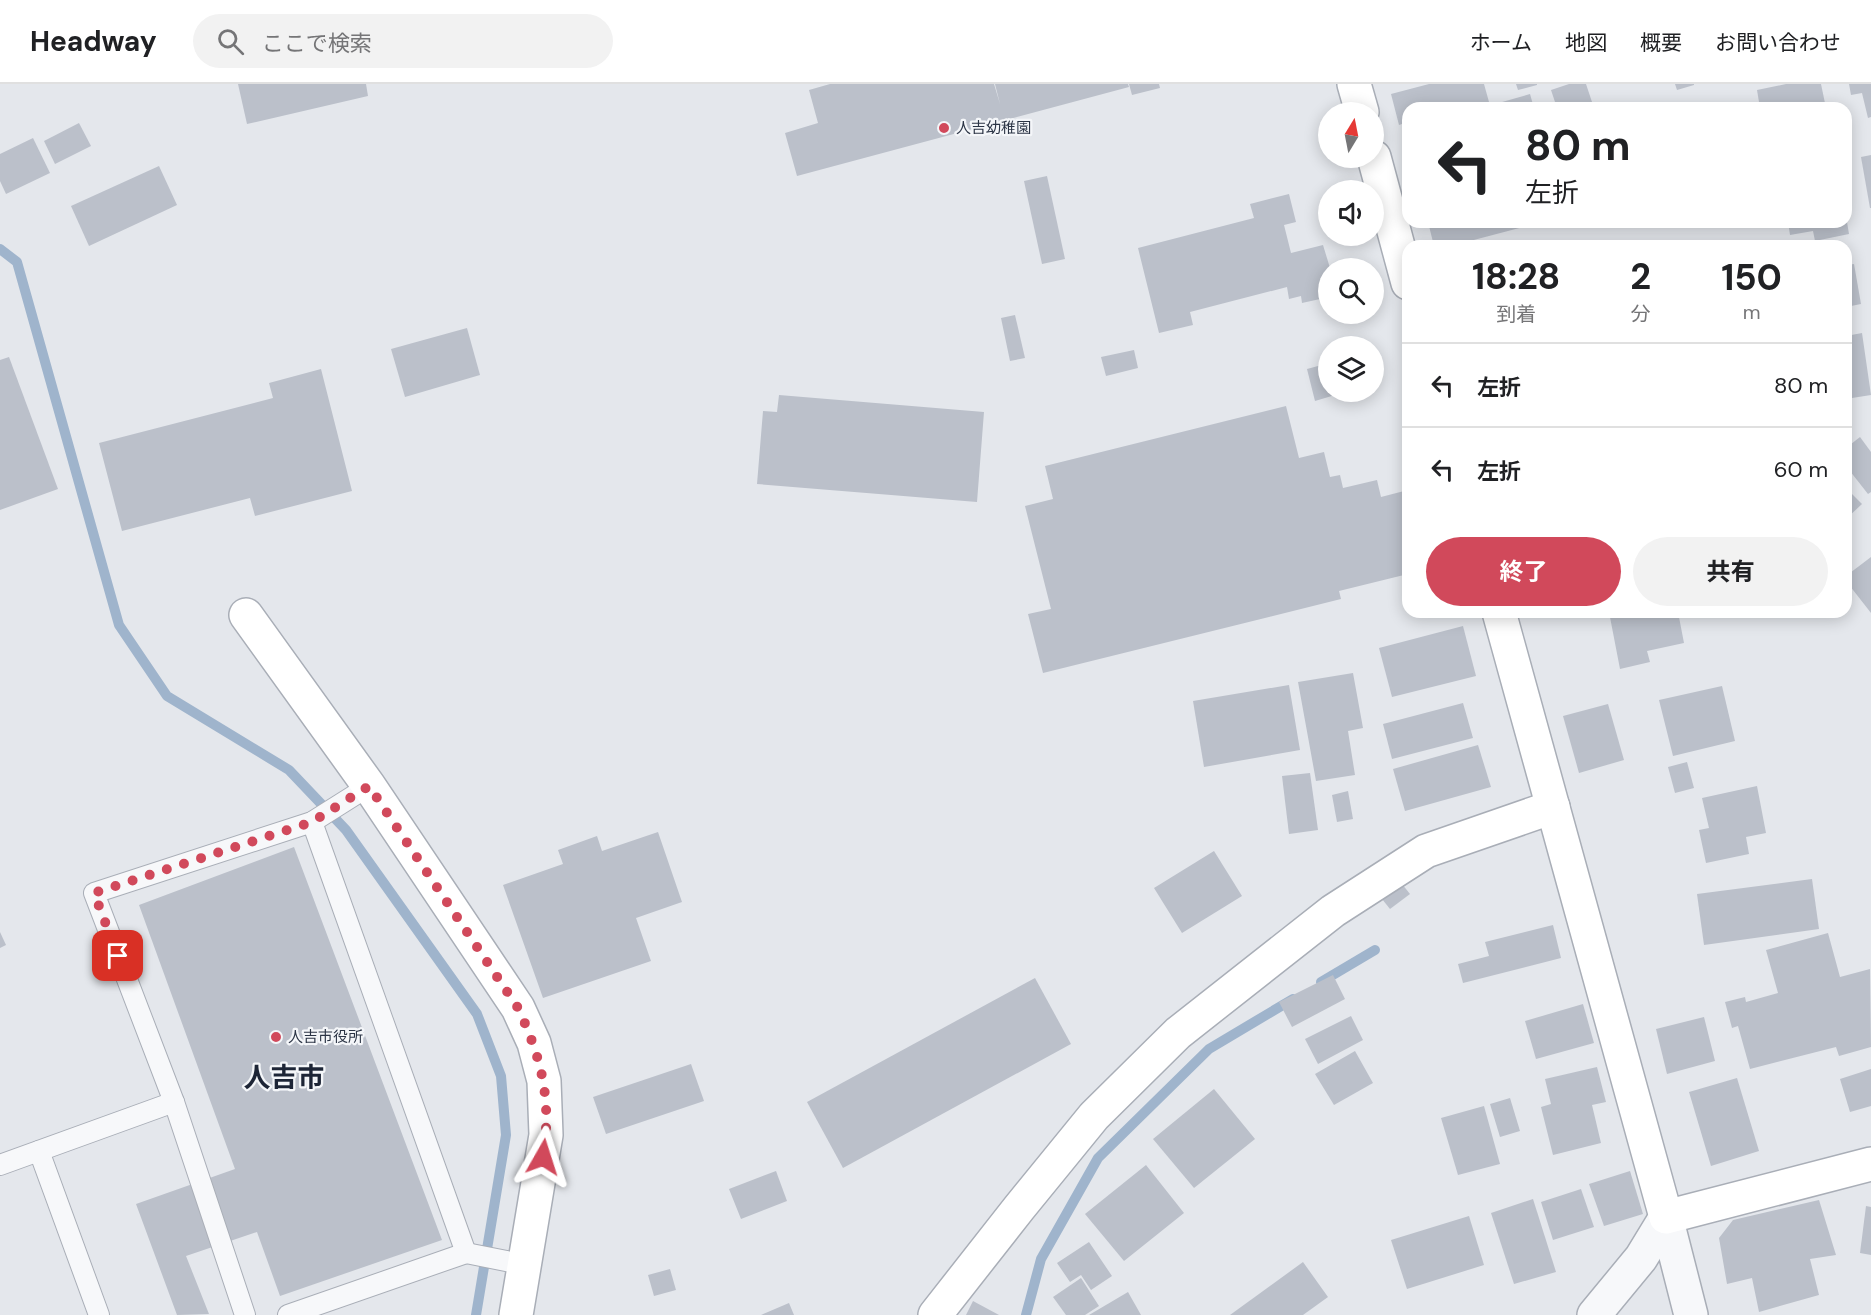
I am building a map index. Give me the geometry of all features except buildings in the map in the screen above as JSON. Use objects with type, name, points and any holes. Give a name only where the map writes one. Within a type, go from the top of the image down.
[{"type":"street","points":[[1354,84],[1359,102]]},
{"type":"street","points":[[1377,168],[1402,261]]},
{"type":"street","points":[[246,615],[369,786],[518,1008],[534,1043],[544,1081],[546,1135],[516,1315]]},
{"type":"street","points":[[1501,618],[1691,1315]]},
{"type":"street","points":[[935,1315],[1018,1208],[1094,1116],[1178,1033],[1333,911],[1426,851],[1553,807]]},
{"type":"street","points":[[1594,1315],[1641,1258],[1666,1217],[1871,1164]]},
{"type":"lane","points":[[245,1315],[174,1102],[94,893],[312,822],[369,786]]},
{"type":"lane","points":[[312,822],[466,1253]]},
{"type":"lane","points":[[0,1165],[174,1102]]},
{"type":"lane","points":[[39,1151],[99,1315]]},
{"type":"lane","points":[[288,1315],[466,1253],[526,1265]]},
{"type":"waterway","points":[[0,249],[17,262],[119,625],[167,696],[289,770],[346,830],[477,1014],[501,1076],[506,1135],[476,1315]]},
{"type":"waterway","points":[[1321,982],[1375,950]]},
{"type":"waterway","points":[[1026,1315],[1041,1259],[1098,1158],[1209,1049],[1293,999]]},
{"type":"place","name":"人吉幼稚園","points":[[944,128]]},
{"type":"place","name":"人吉市役所","points":[[276,1037]]},
{"type":"district","name":"人吉市","points":[[284,1077]]},
{"type":"route","points":[[118,956],[94,893],[312,822],[369,786],[518,1008],[534,1043],[544,1081],[546,1135],[543,1157]]}]
